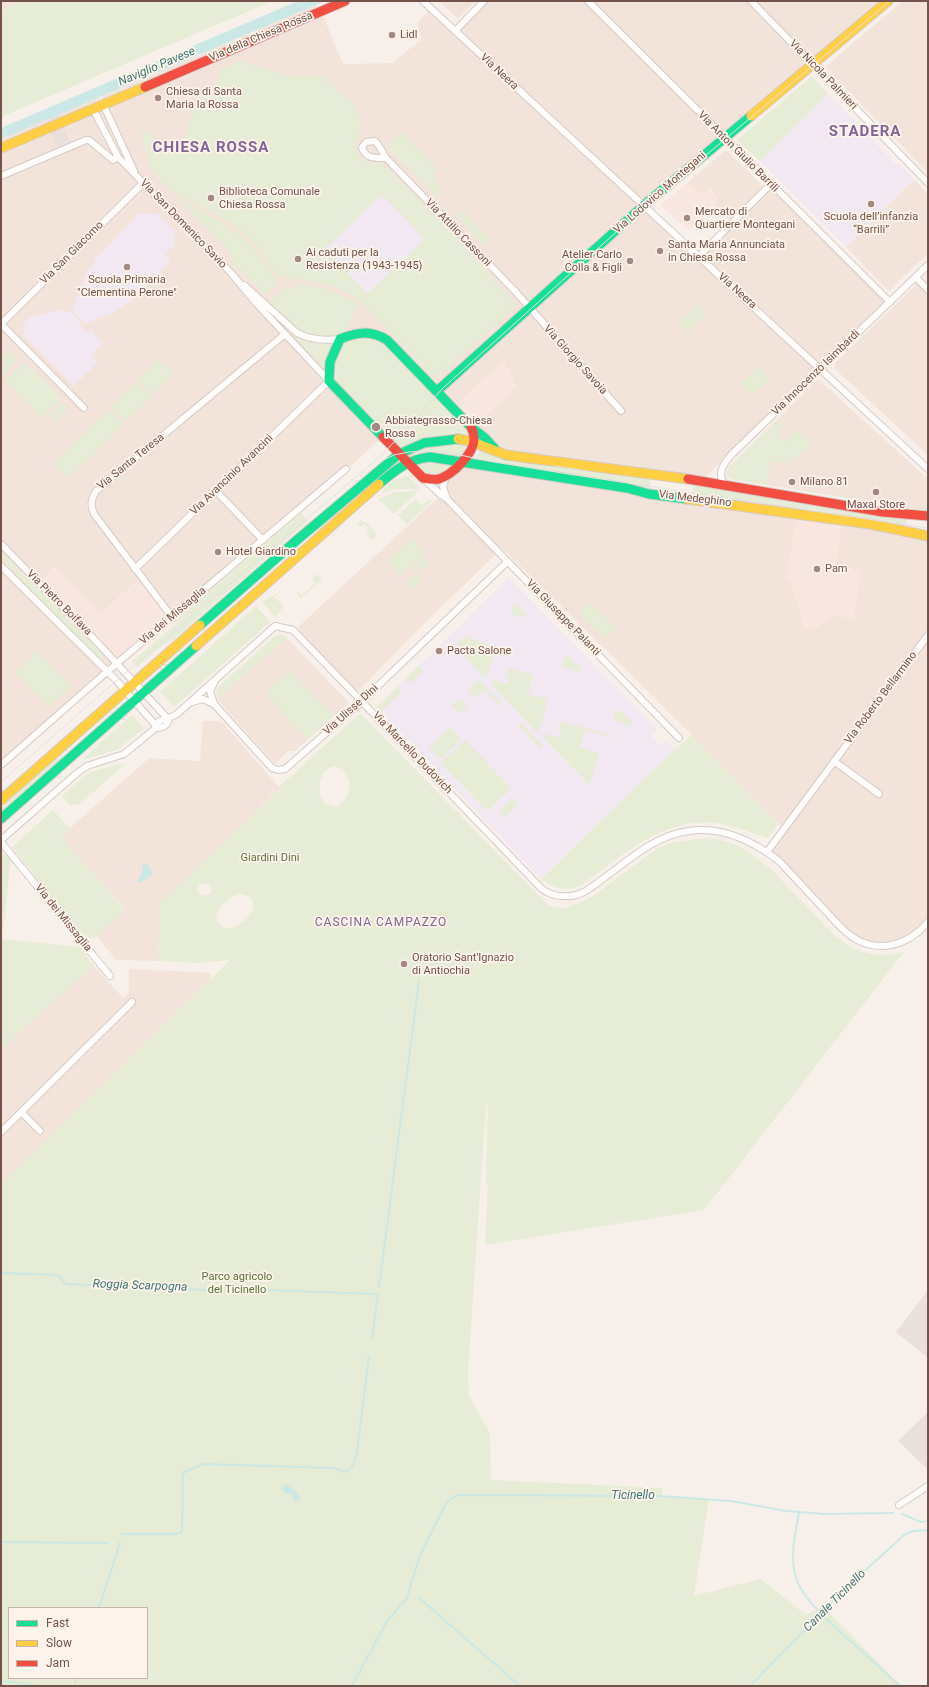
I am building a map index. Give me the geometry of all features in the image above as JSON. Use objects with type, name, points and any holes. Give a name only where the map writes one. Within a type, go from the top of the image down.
[{"type":"main road","name":"Via della Chiesa Rossa","points":[[1,148],[345,1]]},
{"type":"main road","name":"Via Lodovico Montegani","points":[[437,391],[643,206],[888,1]]},
{"type":"main road","points":[[471,428],[474,436],[474,443],[469,453],[461,462],[446,476],[435,479],[423,478],[329,381],[330,362],[340,340],[361,332],[377,334],[383,337],[437,391],[471,428],[485,438],[497,452]]},
{"type":"main road","name":"Via Medeghino","points":[[399,454],[432,441],[456,439],[474,443],[506,455],[693,480],[883,512],[928,516]]},
{"type":"main road","points":[[1,800],[297,540],[399,454]]},
{"type":"main road","name":"Via Medeghino","points":[[407,462],[418,458],[430,457],[627,488],[649,494],[718,502],[870,524],[928,536]]},
{"type":"main road","points":[[1,819],[387,477],[407,462]]},
{"type":"street","name":"Via Neera","points":[[423,1],[928,468]]},
{"type":"street","points":[[455,31],[484,1]]},
{"type":"street","name":"Via Anton Giulio Barrili","points":[[588,1],[890,302]]},
{"type":"street","name":"Via Nicola Palmieri","points":[[754,2],[928,183]]},
{"type":"street","name":"Via San Domenico Savio","points":[[103,104],[136,176]]},
{"type":"street","name":"Via San Domenico Savio","points":[[93,109],[118,157],[231,273],[329,381]]},
{"type":"street","name":"Via San Domenico Savio","points":[[1,176],[86,140],[89,140],[113,160],[118,157]]},
{"type":"street","points":[[118,157],[123,149]]},
{"type":"street","name":"Via Attilio Cassoni","points":[[386,158],[514,290],[529,308]]},
{"type":"street","name":"Via San Giacomo","points":[[1,324],[143,183]]},
{"type":"street","points":[[699,256],[771,184]]},
{"type":"street","name":"Via Innocenzo Isimbardi","points":[[728,487],[722,482],[720,476],[730,455],[928,265]]},
{"type":"street","name":"Via San Domenico Savio","points":[[231,273],[261,298],[291,329],[305,337],[326,341],[340,340]]},
{"type":"street","points":[[916,277],[928,290]]},
{"type":"street","name":"Via Giorgio Savoia","points":[[529,308],[621,411]]},
{"type":"street","points":[[1,324],[84,408]]},
{"type":"street","name":"Via Santa Teresa","points":[[172,617],[94,514],[91,502],[95,491],[285,334]]},
{"type":"street","name":"Via Avancinio Avancini","points":[[135,569],[329,381]]},
{"type":"street","name":"Via dei Missaglia","points":[[1,765],[117,663],[346,469]]},
{"type":"street","points":[[446,476],[443,487],[447,499]]},
{"type":"street","name":"Via Giuseppe Palanti","points":[[423,478],[447,499],[679,738]]},
{"type":"street","points":[[216,491],[263,540]]},
{"type":"street","name":"Via Pietro Boifava","points":[[1,544],[136,682]]},
{"type":"street","name":"Via Ulisse Dini","points":[[214,704],[269,765],[275,770],[285,769],[362,701],[507,562]]},
{"type":"street","name":"Via Pietro Boifava","points":[[1,566],[126,691]]},
{"type":"street","name":"Via dei Missaglia","points":[[110,976],[1,841],[77,772],[87,766],[124,754],[157,727],[158,722],[177,714],[276,626],[281,627]]},
{"type":"street","name":"Via Marcello Dudovich","points":[[281,627],[292,630],[539,886],[547,892],[557,896],[576,895],[586,891],[650,846],[669,836],[687,831],[703,830],[721,832],[741,838],[767,852],[779,861],[848,933],[858,940],[876,946],[894,945],[916,935],[928,922]]},
{"type":"street","name":"Via Roberto Bellarmino","points":[[767,852],[928,635]]},
{"type":"street","name":"Via dei Missaglia","points":[[214,704],[210,691],[212,684],[218,677]]},
{"type":"street","points":[[136,682],[168,719]]},
{"type":"street","points":[[126,691],[157,727]]},
{"type":"street","points":[[189,703],[203,699],[214,704]]},
{"type":"street","points":[[834,760],[879,794]]},
{"type":"street","points":[[1,1132],[132,1002]]},
{"type":"street","points":[[21,1112],[40,1131]]},
{"type":"street","points":[[899,1505],[928,1486]]},
{"type":"shaded area","points":[[1,1],[24,1],[1,10]]},
{"type":"shaded area","points":[[439,1],[476,1],[458,19]]},
{"type":"shaded area","points":[[484,1],[751,1],[754,4],[757,1],[886,1],[437,391],[473,432],[399,454],[383,437],[174,623],[139,578],[101,615],[54,567],[41,581],[124,664],[1,766],[1,138],[44,119],[57,148],[70,142],[58,114],[100,97],[111,128],[113,127],[101,97],[316,5],[321,18],[324,18],[343,64],[392,63],[422,39],[417,24],[430,9],[455,31]]},
{"type":"shaded area","points":[[903,1],[928,1],[928,173],[826,68],[826,66]]},
{"type":"shaded area","points":[[828,94],[896,164],[898,163],[914,179],[846,247],[760,161]]},
{"type":"shaded area","points":[[58,114],[70,142],[57,148],[44,119]]},
{"type":"shaded area","points":[[726,150],[763,186],[729,220],[713,205],[718,199],[710,188],[702,195],[687,183]]},
{"type":"shaded area","points":[[914,179],[928,194],[928,253],[889,291],[846,247]]},
{"type":"shaded area","name":"Mercato di Quartiere Montegani","points":[[687,183],[702,195],[709,188],[718,199],[689,231],[660,205]]},
{"type":"shaded area","points":[[771,184],[890,302],[821,369],[699,256]]},
{"type":"shaded area","points":[[381,194],[425,239],[368,294],[324,249]]},
{"type":"shaded area","points":[[643,207],[817,367],[702,481],[498,451],[474,427],[516,386],[504,361],[454,406],[438,391]]},
{"type":"shaded area","name":"Scuola Primaria \"Clementina Perone\"","points":[[146,213],[159,215],[175,231],[174,245],[165,255],[171,261],[133,300],[116,311],[85,324],[72,311],[87,270],[93,265],[95,259],[137,215]]},
{"type":"shaded area","points":[[917,284],[928,296],[928,455],[834,368],[836,362]]},
{"type":"shaded area","points":[[60,310],[71,312],[80,322],[78,324],[88,333],[91,330],[103,343],[91,355],[98,362],[74,386],[23,335],[25,321],[30,317]]},
{"type":"shaded area","points":[[504,361],[516,386],[474,427],[454,406]]},
{"type":"shaded area","points":[[818,379],[928,479],[928,511],[730,479],[727,475],[728,468]]},
{"type":"shaded area","points":[[461,462],[797,513],[791,581],[805,628],[814,629],[825,622],[860,570],[835,566],[842,520],[928,536],[928,922],[918,932],[887,946],[858,940],[767,852],[783,829],[692,735],[502,548],[355,694],[304,641],[298,627],[441,495],[444,481]]},
{"type":"shaded area","points":[[797,513],[842,520],[835,566],[861,570],[854,619],[836,616],[831,613],[825,622],[814,629],[805,628],[791,581],[786,579]]},
{"type":"shaded area","points":[[54,567],[101,615],[139,578],[174,623],[124,664],[41,580]]},
{"type":"shaded area","points":[[509,578],[657,729],[651,736],[661,746],[667,740],[675,749],[541,879],[376,707]]},
{"type":"shaded area","points":[[287,638],[349,703],[295,751],[288,751],[275,764],[217,699]]},
{"type":"shaded area","points":[[203,721],[221,721],[280,788],[160,903],[158,961],[116,960],[97,936],[125,909],[61,836],[149,758],[200,761]]},
{"type":"shaded area","points":[[94,966],[123,998],[129,993],[129,969],[211,973],[210,979],[1,1184],[1,1049]]},
{"type":"shaded area","points":[[928,1290],[928,1358],[896,1332]]},
{"type":"shaded area","points":[[928,1412],[928,1470],[898,1441]]},
{"type":"green space","points":[[24,1],[270,2],[1,117],[1,10]]},
{"type":"green space","points":[[240,61],[288,76],[325,76],[327,84],[331,83],[352,103],[358,112],[360,117],[360,125],[355,151],[363,161],[383,164],[445,226],[517,305],[439,375],[431,374],[360,301],[344,291],[330,285],[277,276],[261,251],[246,235],[230,223],[176,193],[166,185],[157,177],[158,174],[156,172],[152,172],[141,131],[147,131],[154,139],[183,142],[193,110],[204,89],[212,93],[223,67],[227,69],[228,66]],"holes":[[[382,194],[425,239],[367,294],[325,249]]]},
{"type":"green space","points":[[812,76],[828,94],[760,161],[737,140]]},
{"type":"green space","points":[[402,131],[439,170],[433,175],[443,191],[437,197],[387,146]]},
{"type":"green space","points":[[176,197],[226,225],[237,233],[257,253],[275,278],[276,284],[265,295],[230,259],[231,254]]},
{"type":"green space","points":[[462,209],[491,239],[487,243],[488,249],[455,216]]},
{"type":"green space","points":[[300,284],[330,291],[344,296],[358,304],[349,324],[344,331],[330,337],[307,334],[287,321],[270,303],[282,290],[296,287]]},
{"type":"green space","points":[[698,304],[707,314],[688,333],[678,323]]},
{"type":"green space","points":[[363,336],[381,339],[466,426],[471,438],[457,436],[438,437],[416,442],[399,449],[373,423],[375,421],[344,389],[342,391],[338,385],[334,373],[335,360],[340,348],[349,340]]},
{"type":"green space","points":[[298,337],[319,344],[334,344],[326,369],[296,339]]},
{"type":"green space","points":[[9,352],[17,360],[1,376],[1,360]]},
{"type":"green space","points":[[159,359],[174,374],[152,396],[137,381]]},
{"type":"green space","points":[[25,362],[61,398],[41,417],[6,381]]},
{"type":"green space","points":[[760,367],[770,379],[751,396],[740,383]]},
{"type":"green space","points":[[136,382],[151,397],[126,422],[111,407]]},
{"type":"green space","points":[[62,402],[68,409],[55,422],[48,415]]},
{"type":"green space","points":[[109,409],[124,424],[68,479],[53,464]]},
{"type":"green space","points":[[778,420],[783,425],[778,435],[784,441],[798,429],[812,444],[793,462],[771,461],[767,485],[732,479],[728,475],[729,467]]},
{"type":"green space","points":[[449,442],[466,445],[468,447],[461,457],[409,457],[406,455],[425,446]]},
{"type":"green space","points":[[481,449],[651,477],[649,490],[474,461]]},
{"type":"green space","points":[[426,460],[452,465],[439,474],[431,476],[420,471],[414,463]]},
{"type":"green space","points":[[405,476],[409,477],[420,489],[396,489],[380,493],[394,480]]},
{"type":"green space","points":[[694,483],[907,516],[905,529],[885,524],[716,498],[692,496]]},
{"type":"green space","points":[[419,491],[394,514],[378,499],[395,492]]},
{"type":"green space","points":[[416,499],[422,505],[430,499],[432,501],[407,525],[398,515]]},
{"type":"green space","points":[[301,513],[308,521],[174,639],[163,645],[137,667],[132,661],[175,625],[181,616]]},
{"type":"green space","points":[[361,520],[369,525],[377,535],[372,540],[366,533],[369,529],[365,524],[361,527],[357,524]]},
{"type":"green space","points":[[412,538],[425,553],[400,576],[387,561]]},
{"type":"green space","points":[[1,551],[105,656],[100,660],[1,559]]},
{"type":"green space","points":[[422,558],[429,561],[421,570],[416,570],[412,567]]},
{"type":"green space","points":[[317,574],[322,579],[300,599],[297,593],[298,592],[302,595],[315,583],[312,579]]},
{"type":"green space","points":[[414,575],[417,575],[422,580],[414,589],[406,582]]},
{"type":"green space","points":[[281,591],[274,597],[284,606],[275,617],[262,602]]},
{"type":"green space","points":[[590,602],[616,628],[605,639],[579,613]]},
{"type":"green space","points":[[514,604],[518,605],[526,614],[525,617],[511,614]]},
{"type":"green space","points":[[256,606],[270,622],[174,707],[160,692]]},
{"type":"green space","points":[[281,634],[287,638],[217,699],[216,692],[218,687],[275,636]]},
{"type":"green space","points":[[465,636],[476,641],[496,646],[486,679],[455,646]]},
{"type":"green space","points":[[37,651],[72,687],[49,706],[15,673]]},
{"type":"green space","points":[[565,656],[570,658],[582,670],[581,672],[562,667]]},
{"type":"green space","points":[[419,666],[424,671],[410,683],[405,678]]},
{"type":"green space","points":[[509,668],[533,675],[528,694],[548,699],[539,730],[537,732],[490,683],[493,680],[507,684],[509,678],[506,676]]},
{"type":"green space","points":[[288,672],[291,672],[334,716],[308,740],[267,697],[271,694],[268,689]]},
{"type":"green space","points":[[479,680],[502,704],[500,706],[484,690],[475,698],[468,690]]},
{"type":"green space","points":[[397,687],[402,692],[381,712],[376,707]]},
{"type":"green space","points":[[459,698],[467,706],[459,713],[452,705]]},
{"type":"green space","points":[[616,710],[621,711],[633,723],[632,726],[613,720]]},
{"type":"green space","name":"Parco agricolo del Ticinello","points":[[359,714],[361,714],[549,906],[566,909],[572,905],[580,903],[593,896],[658,848],[674,842],[707,838],[736,845],[747,851],[771,869],[834,935],[851,947],[859,951],[875,955],[904,952],[704,1210],[485,1245],[488,1183],[486,1182],[488,1105],[486,1103],[468,1372],[469,1396],[490,1433],[491,1480],[662,1488],[662,1497],[709,1499],[694,1596],[761,1579],[806,1615],[823,1606],[901,1686],[1,1686],[1,1184],[230,960],[196,963],[158,961],[160,903],[280,789],[279,787]],"holes":[[[333,766],[340,768],[345,773],[350,785],[346,798],[336,807],[325,804],[320,793],[320,782],[322,777],[324,773]],[[203,883],[209,884],[212,888],[211,893],[205,896],[199,894],[198,890],[198,887]],[[241,894],[249,897],[253,902],[253,908],[250,914],[239,925],[231,928],[223,928],[216,920],[218,911],[224,903],[232,897]]]},
{"type":"green space","points":[[132,715],[144,728],[119,749],[82,760]]},
{"type":"green space","points":[[560,721],[613,736],[584,730],[580,748],[599,753],[589,785],[543,737],[546,734],[559,738],[561,731],[558,730]]},
{"type":"green space","points":[[520,722],[543,746],[541,749],[518,725]]},
{"type":"green space","points":[[450,727],[461,739],[440,759],[429,748]]},
{"type":"green space","points":[[692,735],[778,824],[768,838],[739,828],[721,824],[701,823],[682,825],[664,831],[629,850],[582,885],[566,889],[551,885],[541,879],[675,749]]},
{"type":"green space","points":[[465,740],[511,788],[487,811],[441,763]]},
{"type":"green space","points":[[62,754],[65,757],[1,814],[1,808]]},
{"type":"green space","points":[[124,763],[124,765],[79,805],[77,804],[70,806],[62,796],[83,777],[91,772]]},
{"type":"green space","points":[[512,798],[518,804],[505,818],[499,811]]},
{"type":"green space","points":[[53,810],[70,828],[61,836],[125,910],[94,939],[81,934],[12,847]]},
{"type":"green space","points":[[5,853],[11,860],[2,939],[80,947],[94,966],[1,1049],[1,856]]},
{"type":"water","name":"Naviglio Pavese","points":[[298,1],[325,1],[1,139],[1,128]]},
{"type":"water","points":[[143,862],[151,868],[152,875],[140,883],[138,880],[142,873]]},
{"type":"water","points":[[287,1484],[300,1496],[301,1498],[298,1502],[293,1499],[292,1493],[286,1494],[283,1491],[283,1487]]},
{"type":"waterway","points":[[379,1287],[419,981]]},
{"type":"waterway","name":"Roggia Scarpogna","points":[[1,1273],[58,1275],[66,1284],[207,1290],[267,1290],[378,1294],[372,1340]]},
{"type":"waterway","points":[[122,1534],[177,1534],[182,1532],[183,1473],[203,1464],[334,1468],[346,1472],[353,1466],[357,1451],[369,1356]]},
{"type":"waterway","name":"Ticinello","points":[[352,1686],[387,1621],[407,1598],[420,1555],[445,1505],[457,1495],[660,1496],[731,1501],[786,1511],[824,1514],[893,1513]]},
{"type":"waterway","points":[[799,1512],[793,1549],[794,1568],[801,1588],[819,1612]]},
{"type":"waterway","points":[[902,1514],[921,1522],[928,1521]]},
{"type":"waterway","name":"Canale Ticinello","points":[[750,1686],[844,1590],[904,1535],[913,1531],[928,1530]]},
{"type":"waterway","points":[[1,1542],[108,1543]]},
{"type":"waterway","points":[[99,1607],[120,1542]]},
{"type":"waterway","points":[[418,1597],[520,1686]]},
{"type":"waterway","points":[[823,1616],[900,1686]]},
{"type":"waterway","points":[[74,1686],[77,1679]]},
{"type":"waterway","points":[[1,1681],[43,1686]]},
{"type":"tram line","points":[[1,782],[109,687],[384,453],[443,388],[644,207],[890,1]]},
{"type":"tram line","points":[[379,462],[394,455],[409,452],[445,452],[568,474],[928,528]]},
{"type":"tram line","points":[[554,466],[587,471]]},
{"type":"traffic: fast","points":[[437,391],[643,206],[751,116]]},
{"type":"traffic: fast","points":[[383,437],[329,381],[330,362],[340,339],[352,335],[370,333],[387,340],[471,427],[485,438],[495,449]]},
{"type":"traffic: fast","points":[[200,625],[297,540],[399,454],[424,443],[458,439]]},
{"type":"traffic: fast","points":[[379,484],[403,466],[415,460],[430,457],[687,499]]},
{"type":"traffic: fast","points":[[1,819],[196,646]]},
{"type":"traffic: slow","points":[[751,116],[888,1]]},
{"type":"traffic: slow","points":[[1,148],[145,87]]},
{"type":"traffic: slow","points":[[458,439],[470,441],[506,455],[688,479]]},
{"type":"traffic: slow","points":[[196,646],[379,484]]},
{"type":"traffic: slow","points":[[687,499],[870,524],[928,536]]},
{"type":"traffic: slow","points":[[1,800],[200,625]]},
{"type":"traffic: jam","points":[[145,87],[345,1]]},
{"type":"traffic: jam","points":[[383,437],[423,478],[439,479],[456,469],[470,451],[474,439],[471,427]]},
{"type":"traffic: jam","points":[[688,479],[883,512],[928,516]]},
{"type":"place","name":"Lidl","points":[[392,35]]},
{"type":"place","name":"Chiesa di Santa Maria la Rossa","points":[[158,98]]},
{"type":"place","name":"Biblioteca Comunale Chiesa Rossa","points":[[211,198]]},
{"type":"place","name":"Scuola dell’infanzia “Barrili”","points":[[871,204]]},
{"type":"place","name":"Mercato di Quartiere Montegani","points":[[687,218]]},
{"type":"place","name":"Santa Maria Annunciata in Chiesa Rossa","points":[[660,251]]},
{"type":"place","name":"Ai caduti per la Resistenza (1943-1945)","points":[[298,259]]},
{"type":"place","name":"Atelier Carlo Colla & Figli","points":[[630,261]]},
{"type":"place","name":"Scuola Primaria \"Clementina Perone\"","points":[[127,267]]},
{"type":"place","name":"Abbiategrasso-Chiesa Rossa","points":[[376,427]]},
{"type":"place","name":"Milano 81","points":[[792,482]]},
{"type":"place","name":"Maxal Store","points":[[876,492]]},
{"type":"place","name":"Hotel Giardino","points":[[218,552]]},
{"type":"place","name":"Pam","points":[[817,569]]},
{"type":"place","name":"Pacta Salone","points":[[439,651]]},
{"type":"place","name":"Oratorio Sant'Ignazio di Antiochia","points":[[404,964]]},
{"type":"district","name":"STADERA","points":[[865,132]]},
{"type":"district","name":"CHIESA ROSSA","points":[[211,148]]},
{"type":"district","name":"CASCINA CAMPAZZO","points":[[381,923]]},
{"type":"park label","name":"Giardini Dini","points":[[270,858]]}]
